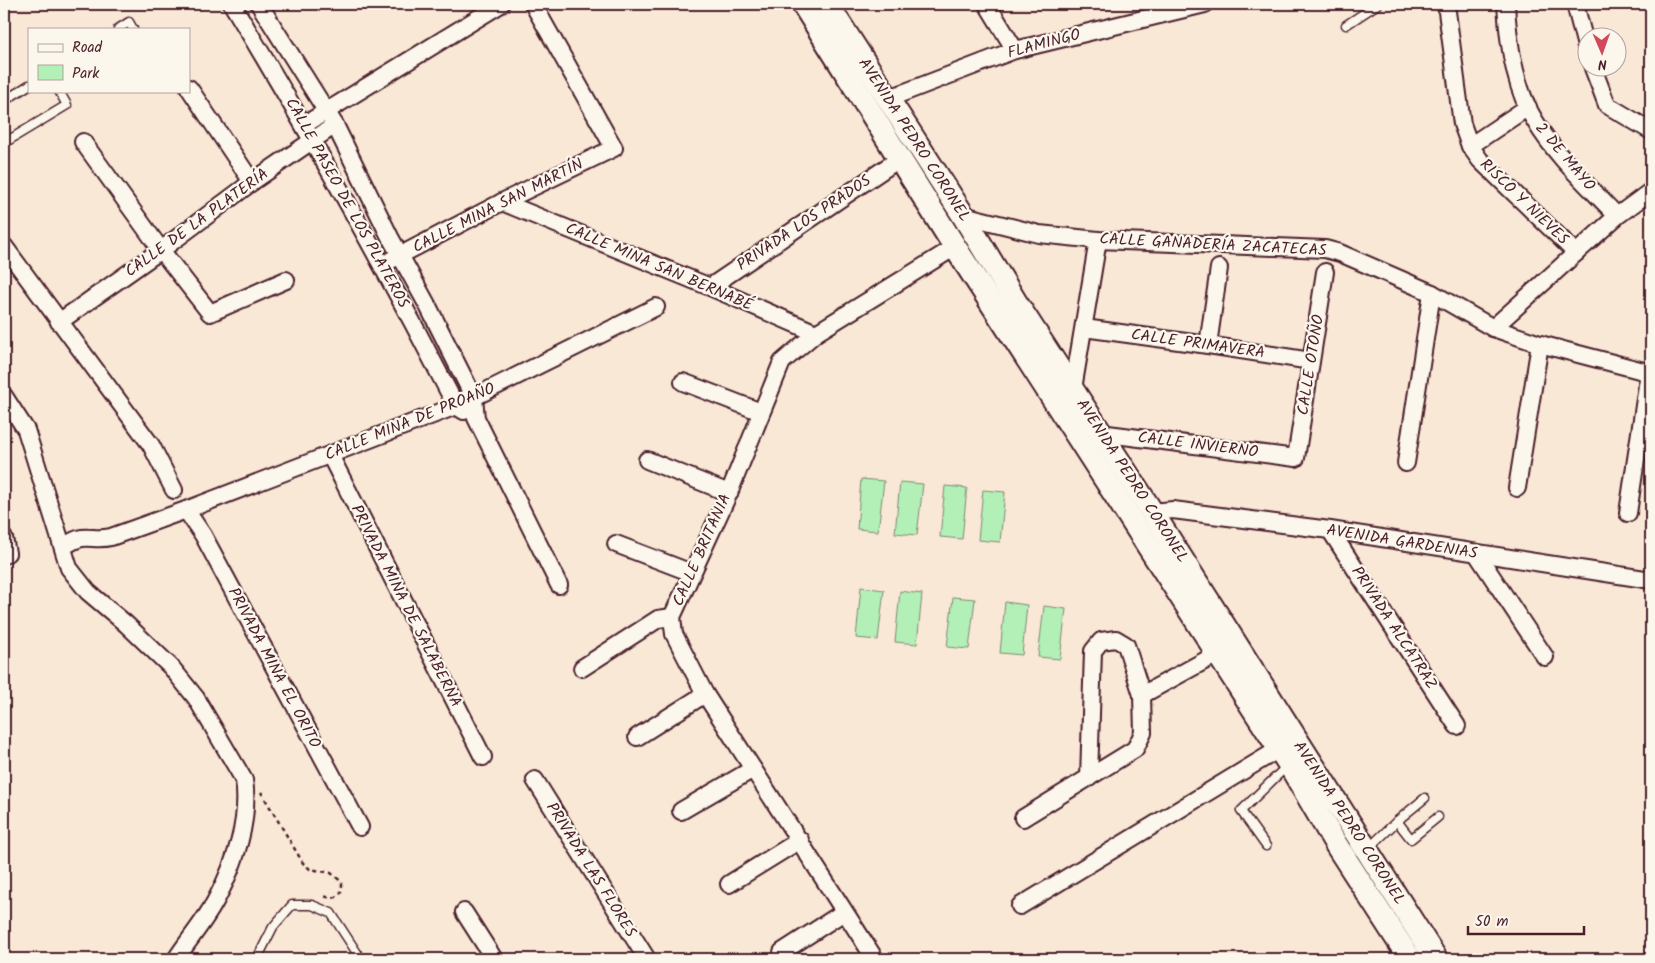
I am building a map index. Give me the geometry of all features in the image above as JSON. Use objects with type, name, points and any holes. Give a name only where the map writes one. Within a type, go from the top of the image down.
[{"type":"main road","name":"AVENIDA PEDRO CORONEL","points":[[817,7],[887,99],[1152,512],[1292,752],[1338,846],[1410,959]]},
{"type":"main road","name":"AVENIDA PEDRO CORONEL","points":[[817,7],[899,158],[1217,654],[1366,850],[1436,959]]},
{"type":"street","name":"CALLE PASEO DE LOS PLATEROS","points":[[232,4],[304,125],[383,265],[456,406]]},
{"type":"street","name":"CALLE PASEO DE LOS PLATEROS","points":[[259,4],[327,110],[474,398]]},
{"type":"street","points":[[304,125],[501,4]]},
{"type":"street","name":"CALLE MINA SAN MARTÍN","points":[[383,265],[502,202],[614,148],[533,4]]},
{"type":"street","points":[[987,4],[1014,50]]},
{"type":"street","name":"FLAMINGO","points":[[887,99],[1014,50],[1156,9],[1205,4]]},
{"type":"street","name":"RISCO Y NIEVES","points":[[1446,4],[1462,124],[1470,146],[1480,160],[1576,253]]},
{"type":"street","name":"2 DE MAYO","points":[[1506,4],[1513,62],[1534,121],[1557,151],[1617,216]]},
{"type":"street","points":[[1575,4],[1581,28]]},
{"type":"street","points":[[1596,78],[1607,105],[1651,132]]},
{"type":"street","points":[[190,89],[252,182]]},
{"type":"street","points":[[1470,146],[1528,107]]},
{"type":"street","name":"CALLE DE LA PLATERÍA","points":[[59,322],[161,250],[252,182],[335,125]]},
{"type":"street","points":[[83,142],[161,250],[210,313],[286,280]]},
{"type":"street","name":"PRIVADA LOS PRADOS","points":[[710,287],[899,158]]},
{"type":"street","points":[[1493,328],[1617,216],[1651,191]]},
{"type":"street","name":"CALLE MINA SAN BERNABÉ","points":[[502,202],[710,287],[816,333]]},
{"type":"street","name":"CALLE GANADERÍA ZACATECAS","points":[[963,215],[1039,234],[1098,240],[1325,249],[1340,252],[1432,293],[1493,328],[1540,344],[1650,373]]},
{"type":"street","points":[[1060,411],[1073,389],[1098,240]]},
{"type":"street","points":[[4,246],[151,445],[174,490]]},
{"type":"street","name":"CALLE BRITANIA","points":[[875,959],[705,694],[674,634],[672,617],[729,493],[782,362],[816,333],[955,247]]},
{"type":"street","points":[[1208,345],[1219,268]]},
{"type":"street","name":"CALLE OTOÑO","points":[[1296,458],[1325,272]]},
{"type":"street","points":[[1406,463],[1432,293]]},
{"type":"street","name":"CALLE MINA DE PROAÑO","points":[[63,547],[72,541],[83,538],[101,540],[111,537],[456,406],[656,307]]},
{"type":"street","name":"CALLE PRIMAVERA","points":[[1084,328],[1311,361]]},
{"type":"street","points":[[1517,488],[1540,344]]},
{"type":"street","points":[[1628,513],[1650,373]]},
{"type":"street","points":[[683,382],[761,412]]},
{"type":"street","points":[[4,396],[26,430],[69,568],[88,592],[126,624],[171,667],[196,698],[244,780],[246,792],[245,809],[239,842],[228,874],[216,900],[176,959]]},
{"type":"street","points":[[474,398],[476,418],[559,585]]},
{"type":"street","points":[[456,406],[476,418]]},
{"type":"street","name":"CALLE INVIERNO","points":[[1100,432],[1296,458]]},
{"type":"street","name":"PRIVADA MINA DE SALABERNA","points":[[330,455],[483,757]]},
{"type":"street","points":[[647,460],[729,493]]},
{"type":"street","name":"PRIVADA MINA EL ORITO","points":[[186,510],[203,535],[360,827]]},
{"type":"street","name":"AVENIDA GARDENIAS","points":[[1152,512],[1173,510],[1330,530],[1651,580]]},
{"type":"street","name":"PRIVADA ALCATRAZ","points":[[1330,530],[1457,726]]},
{"type":"street","points":[[4,538],[7,553],[4,555]]},
{"type":"street","points":[[616,544],[692,573]]},
{"type":"street","points":[[1477,554],[1544,657]]},
{"type":"street","points":[[582,668],[658,619],[672,617]]},
{"type":"street","points":[[1023,818],[1089,778],[1135,749],[1142,733],[1142,695],[1126,645],[1116,639],[1102,641],[1093,651],[1089,778]]},
{"type":"street","points":[[1142,695],[1217,654]]},
{"type":"street","points":[[637,737],[705,694]]},
{"type":"street","points":[[1020,906],[1292,752]]},
{"type":"street","points":[[681,811],[753,768]]},
{"type":"street","name":"PRIVADA LAS FLORES","points":[[535,780],[647,959]]},
{"type":"street","points":[[729,884],[800,840]]},
{"type":"street","points":[[464,912],[494,959]]},
{"type":"street","points":[[782,952],[844,912]]},
{"type":"lane","points":[[1346,25],[1378,4]]},
{"type":"lane","points":[[120,28],[129,22],[133,28]]},
{"type":"lane","points":[[4,101],[28,86]]},
{"type":"lane","points":[[4,143],[67,106],[60,92]]},
{"type":"lane","points":[[1266,846],[1241,811],[1292,752]]},
{"type":"lane","points":[[1366,850],[1425,798]]},
{"type":"lane","points":[[1397,821],[1411,839],[1438,817]]},
{"type":"lane","points":[[257,959],[273,928],[292,905],[312,905],[331,913],[361,959]]},
{"type":"path","points":[[246,792],[256,790],[262,792],[303,863],[310,869],[331,873],[342,882],[342,890],[338,896],[332,899],[318,895]]},
{"type":"green space","points":[[861,479],[884,481],[878,531],[857,529]]},
{"type":"green space","points":[[900,482],[923,484],[917,535],[895,533]]},
{"type":"green space","points":[[945,486],[967,488],[962,539],[940,537]]},
{"type":"green space","points":[[983,490],[1005,492],[1000,542],[978,540]]},
{"type":"green space","points":[[861,587],[884,590],[878,640],[856,638]]},
{"type":"green space","points":[[900,591],[922,594],[917,644],[895,642]]},
{"type":"green space","points":[[953,597],[975,599],[969,649],[947,647]]},
{"type":"green space","points":[[1005,602],[1027,605],[1022,655],[1000,653]]},
{"type":"green space","points":[[1044,606],[1066,609],[1060,659],[1038,657]]}]
